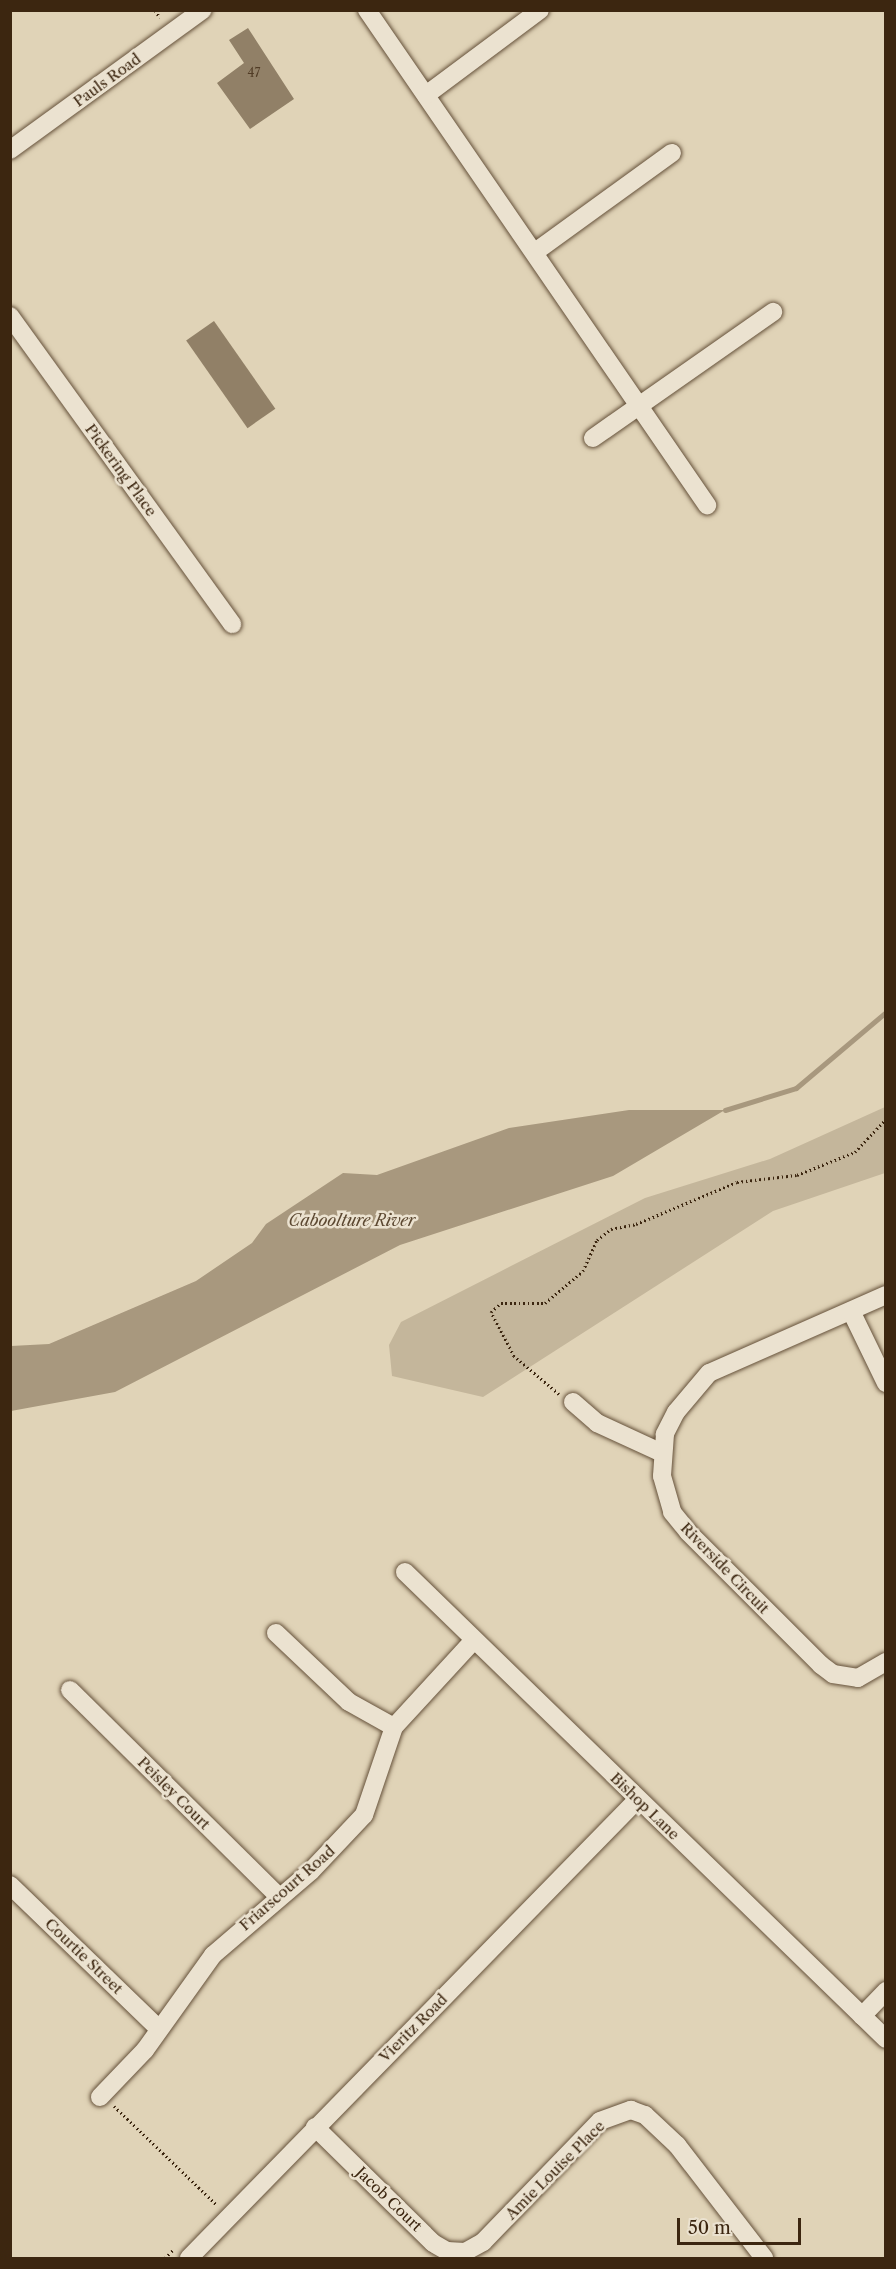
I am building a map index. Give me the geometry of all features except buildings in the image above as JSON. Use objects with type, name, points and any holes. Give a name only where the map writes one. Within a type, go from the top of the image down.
[{"type":"street","name":"Pauls Road","points":[[10,150],[203,10]]},
{"type":"street","points":[[367,10],[707,505]]},
{"type":"street","points":[[426,95],[540,10]]},
{"type":"street","points":[[534,252],[672,153]]},
{"type":"street","points":[[592,438],[640,407],[773,312]]},
{"type":"street","name":"Pickering Place","points":[[10,316],[232,624]]},
{"type":"street","name":"Riverside Circuit","points":[[885,1295],[709,1373],[676,1412],[662,1453],[662,1476],[672,1512],[821,1665],[833,1674],[858,1678],[885,1662]]},
{"type":"street","points":[[851,1311],[885,1383]]},
{"type":"street","points":[[573,1402],[597,1423],[662,1453]]},
{"type":"street","name":"Bishop Lane","points":[[405,1572],[885,2039]]},
{"type":"street","points":[[276,1633],[349,1702],[394,1727]]},
{"type":"street","name":"Friarscourt Road","points":[[101,2096],[145,2050],[158,2027],[181,2004],[213,1955],[278,1896],[311,1871],[364,1815],[394,1727],[474,1640]]},
{"type":"street","name":"Peisley Court","points":[[70,1690],[278,1896]]},
{"type":"street","name":"Vieritz Road","points":[[189,2259],[315,2127],[638,1798]]},
{"type":"street","name":"Courtie Street","points":[[10,1885],[158,2027]]},
{"type":"street","points":[[862,2016],[885,1991]]},
{"type":"street","name":"Amie Louise Place","points":[[466,2255],[483,2242],[600,2121],[631,2110],[645,2115],[677,2145],[764,2259]]},
{"type":"street","name":"Jacob Court","points":[[315,2127],[434,2243],[447,2251],[466,2255]]},
{"type":"path","points":[[155,10],[160,18]]},
{"type":"path","points":[[573,1402],[548,1388],[514,1356],[492,1312],[513,1301],[544,1303],[583,1271],[597,1240],[610,1228],[636,1224],[737,1182],[797,1175],[855,1152],[885,1119]]},
{"type":"path","points":[[101,2096],[217,2205]]},
{"type":"shaded area","points":[[885,1107],[885,1173],[773,1211],[483,1397],[392,1376],[389,1345],[401,1322],[645,1198],[770,1159]]},
{"type":"water","name":"Caboolture River","points":[[629,1110],[725,1110],[613,1176],[400,1245],[115,1392],[11,1411],[11,1346],[49,1344],[196,1281],[252,1243],[266,1224],[343,1173],[377,1175],[509,1128]]},
{"type":"waterway","name":"Caboolture River","points":[[725,1110],[796,1088],[886,1012]]}]
